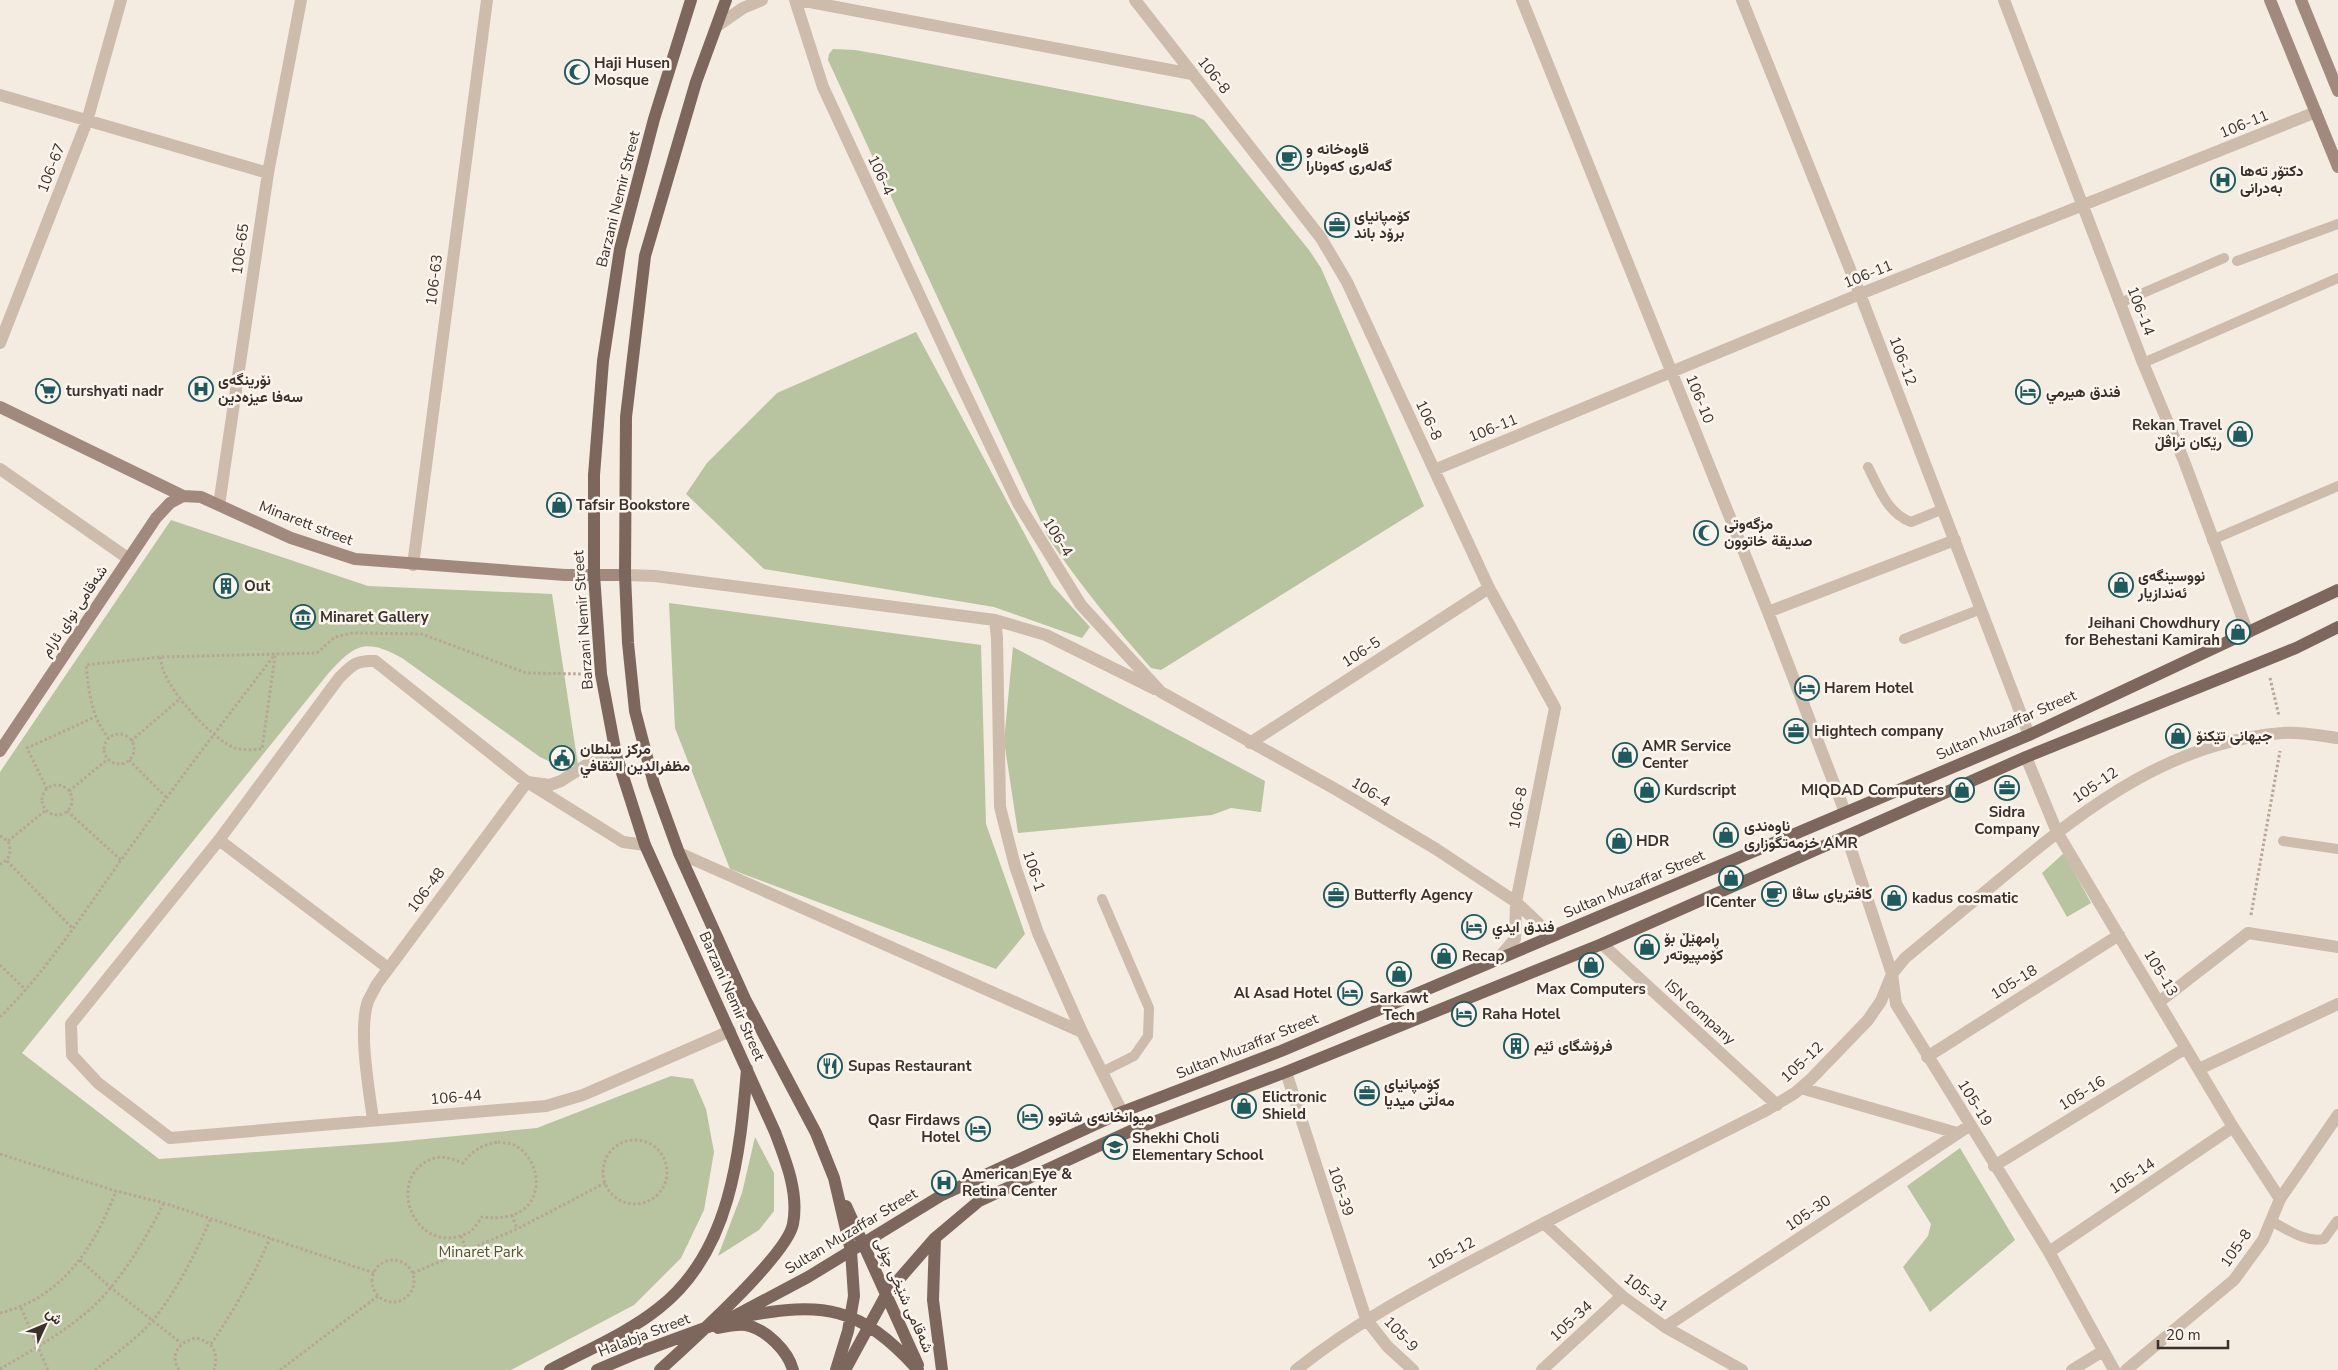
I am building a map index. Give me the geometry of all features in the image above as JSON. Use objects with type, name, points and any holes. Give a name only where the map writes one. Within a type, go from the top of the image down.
[{"type":"main road","name":"Barzani Nemir Street","points":[[660,1370],[703,1330],[763,1269],[785,1242],[793,1226],[794,1197],[790,1176],[777,1139],[646,845],[616,754],[601,674],[594,575],[594,475],[603,361],[620,249],[654,119],[692,0]]},
{"type":"main road","name":"Barzani Nemir Street","points":[[726,0],[696,82],[645,256],[626,417],[625,575],[628,644],[635,711],[654,784],[679,853],[745,999],[816,1133],[834,1178],[851,1251],[854,1296],[836,1370]]},
{"type":"main road","name":"Sultan Muzaffar Street","points":[[703,1330],[727,1320],[808,1277],[942,1195],[1122,1112],[1281,1051],[2029,734],[2338,590]]},
{"type":"main road","points":[[845,1370],[887,1293],[935,1238],[970,1207],[990,1196],[1135,1129],[1286,1072],[1602,944],[2026,758],[2266,660],[2338,627]]},
{"type":"main road","points":[[550,1370],[649,1316],[673,1296],[692,1272],[716,1230],[726,1206],[735,1173],[742,1136],[746,1069]]},
{"type":"main road","name":"شەقامی شێخی چۆلی","points":[[834,1178],[887,1293],[919,1370]]},
{"type":"main road","points":[[935,1238],[933,1311],[942,1370]]},
{"type":"main road","name":"شەقامی شێخی چۆلی","points":[[727,1320],[776,1310],[806,1308],[836,1312],[868,1326],[889,1340],[919,1370]]},
{"type":"main road","points":[[703,1330],[746,1325],[781,1348],[793,1370]]},
{"type":"main road","name":"Halabja Street","points":[[597,1370],[636,1352],[703,1330]]},
{"type":"street","name":"106-67","points":[[0,343],[87,121],[121,0]]},
{"type":"street","name":"106-65","points":[[219,505],[268,173],[301,0]]},
{"type":"street","name":"106-63","points":[[413,565],[488,0]]},
{"type":"street","points":[[717,26],[743,8],[762,0]]},
{"type":"street","name":"106-4","points":[[795,0],[823,87],[1018,503],[1081,605],[1161,692],[1250,744],[1337,790],[1487,881],[1516,902],[1552,936]]},
{"type":"street","points":[[799,0],[1192,74]]},
{"type":"street","name":"106-10","points":[[1522,0],[1768,612],[1845,812]]},
{"type":"street","name":"106-12","points":[[1742,0],[1860,294],[2029,734]]},
{"type":"street","name":"106-14","points":[[2004,0],[2120,303],[2184,461],[2248,633]]},
{"type":"street","points":[[2270,0],[2338,167]]},
{"type":"street","points":[[2301,0],[2338,92]]},
{"type":"street","name":"106-8","points":[[1139,1],[1192,74],[1321,238],[1347,282],[1489,588],[1555,708],[1516,902],[1515,939],[1497,960]]},
{"type":"street","points":[[0,95],[268,173]]},
{"type":"street","name":"106-11","points":[[1434,470],[1860,294],[2316,112]]},
{"type":"street","name":"Minarett street","points":[[0,407],[183,496],[201,497],[291,538],[354,559],[413,565],[565,575],[625,575]]},
{"type":"street","points":[[0,469],[129,559]]},
{"type":"street","name":"شەقامی نوای ئارام","points":[[0,750],[156,518],[170,503],[183,496]]},
{"type":"street","points":[[1768,612],[1954,540]]},
{"type":"street","points":[[625,575],[655,576],[995,620],[1046,635],[1161,692]]},
{"type":"street","name":"106-5","points":[[1250,744],[1489,588]]},
{"type":"street","name":"106-1","points":[[995,620],[997,638],[1000,807],[1014,866],[1038,933],[1082,1032],[1122,1112]]},
{"type":"street","points":[[388,968],[219,840],[340,678],[350,667],[361,660],[375,661],[527,782],[623,842],[646,845]]},
{"type":"street","name":"105-12","points":[[1296,1370],[1328,1344],[1366,1319],[1544,1223],[1777,1105],[1801,1088],[1868,1020],[1881,1001],[1892,974],[1905,958],[2057,832],[2103,798],[2159,767],[2220,745],[2283,732],[2338,738]]},
{"type":"street","points":[[527,782],[550,785],[561,781],[594,760],[616,754]]},
{"type":"street","name":"105-13","points":[[2026,758],[2057,832],[2233,1127],[2280,1200]]},
{"type":"street","name":"106-48","points":[[373,1120],[365,1052],[365,1020],[368,1002],[388,968],[527,782]]},
{"type":"street","name":"105-19","points":[[1847,837],[1892,974],[1896,1004],[1969,1126],[2049,1252],[2114,1370]]},
{"type":"street","name":"106-44","points":[[219,840],[71,1024],[72,1056],[98,1084],[170,1138],[546,1106],[583,1095],[730,1031]]},
{"type":"street","points":[[679,853],[1082,1032]]},
{"type":"street","points":[[2159,1002],[2248,933],[2338,947]]},
{"type":"street","name":"105-18","points":[[1927,1057],[2119,935]]},
{"type":"street","name":"ISN company","points":[[1602,944],[1777,1105]]},
{"type":"street","points":[[2199,1069],[2338,1004]]},
{"type":"street","name":"105-16","points":[[1994,1166],[2186,1048]]},
{"type":"street","name":"105-39","points":[[1286,1072],[1366,1319]]},
{"type":"street","points":[[1801,1088],[1957,1133]]},
{"type":"street","name":"105-8","points":[[2126,1370],[2234,1280],[2263,1240],[2280,1200],[2338,1115]]},
{"type":"street","name":"105-30","points":[[1665,1327],[1969,1126]]},
{"type":"street","name":"105-14","points":[[2049,1252],[2233,1127]]},
{"type":"street","name":"105-31","points":[[1544,1223],[1622,1296],[1665,1327],[1740,1370]]},
{"type":"street","name":"105-34","points":[[1542,1370],[1622,1296]]},
{"type":"street","name":"105-9","points":[[1366,1319],[1387,1346],[1414,1370]]},
{"type":"street","points":[[2072,1370],[2103,1350]]},
{"type":"lane","points":[[2237,261],[2338,224]]},
{"type":"lane","points":[[2120,303],[2224,258]]},
{"type":"lane","points":[[2144,364],[2338,278]]},
{"type":"lane","points":[[1868,468],[1892,512],[1904,519],[1911,522],[1943,509]]},
{"type":"lane","points":[[2212,540],[2338,486]]},
{"type":"lane","points":[[1904,639],[1981,609]]},
{"type":"lane","points":[[2284,841],[2338,849]]},
{"type":"lane","points":[[1102,899],[1149,1008],[1148,1036],[1134,1056],[1102,1072]]},
{"type":"lane","points":[[2271,1221],[2305,1238],[2317,1241],[2324,1240],[2337,1221]]},
{"type":"path","points":[[109,739],[95,717],[90,703],[86,665],[160,657],[317,653],[335,637],[352,634],[422,634],[526,673],[601,674]]},
{"type":"path","points":[[160,657],[164,672],[181,698],[214,734],[233,747],[245,750],[262,749],[275,654]]},
{"type":"path","points":[[0,1017],[26,990],[73,929],[166,797],[275,654]]},
{"type":"path","points":[[2248,933],[2283,732],[2266,660]]},
{"type":"path","points":[[131,741],[181,698]]},
{"type":"path","points":[[47,789],[27,748],[95,717]]},
{"type":"path","points":[[119,735],[131,741],[134,750],[129,760],[118,764],[108,759],[104,749],[109,739],[119,735]]},
{"type":"path","points":[[69,791],[108,759]]},
{"type":"path","points":[[129,760],[166,797]]},
{"type":"path","points":[[57,785],[69,791],[72,800],[68,811],[57,815],[46,810],[42,800],[47,789],[57,785]]},
{"type":"path","points":[[8,841],[46,810]]},
{"type":"path","points":[[68,811],[121,860]]},
{"type":"path","points":[[0,836],[8,841],[11,850],[6,861],[0,864]]},
{"type":"path","points":[[6,861],[73,929]]},
{"type":"path","points":[[0,965],[26,990]]},
{"type":"path","points":[[635,1139],[647,1142],[658,1150],[665,1160],[668,1172],[664,1185],[658,1196],[647,1202],[634,1205],[622,1201],[611,1195],[605,1183],[602,1171],[606,1159],[612,1149],[622,1141],[635,1139]]},
{"type":"path","points":[[498,1142],[514,1145],[525,1154],[534,1167],[536,1181],[533,1196],[525,1208],[512,1215],[498,1219],[482,1217],[470,1232],[461,1236],[450,1238],[430,1235],[420,1227],[413,1216],[408,1200],[409,1185],[413,1173],[432,1158],[444,1156],[463,1163],[471,1153],[484,1145],[498,1142]]},
{"type":"path","points":[[0,1154],[116,1191],[164,1203],[374,1273]]},
{"type":"path","points":[[413,1274],[517,1230],[605,1183]]},
{"type":"path","points":[[0,1313],[21,1308],[50,1291],[80,1260],[102,1226],[116,1191]]},
{"type":"path","points":[[0,1369],[82,1317],[110,1287],[139,1249],[164,1203]]},
{"type":"path","points":[[512,1215],[517,1230]]},
{"type":"path","points":[[95,1370],[152,1320],[172,1294],[190,1263],[211,1218]]},
{"type":"path","points":[[461,1236],[467,1251]]},
{"type":"path","points":[[211,1344],[238,1303],[256,1270],[270,1238]]},
{"type":"path","points":[[80,1260],[110,1287],[181,1343]]},
{"type":"path","points":[[394,1260],[408,1266],[415,1282],[408,1296],[393,1302],[378,1296],[372,1281],[374,1273],[378,1266],[394,1260]]},
{"type":"path","points":[[280,1370],[378,1296]]},
{"type":"path","points":[[21,1308],[48,1370]]},
{"type":"path","points":[[179,1370],[174,1358],[181,1343],[196,1338],[211,1344],[217,1359],[214,1370]]},
{"type":"green space","points":[[833,49],[855,50],[884,55],[1194,115],[1204,120],[1309,250],[1321,268],[1424,506],[1161,670],[1151,668],[1097,604],[1048,537],[828,60],[829,54]]},
{"type":"green space","points":[[916,332],[1052,585],[1090,627],[1082,638],[994,607],[764,569],[686,494],[707,463],[777,393]]},
{"type":"green space","name":"Minaret Park","points":[[171,520],[368,586],[552,594],[578,765],[559,766],[540,757],[402,658],[378,648],[360,647],[345,657],[327,675],[22,1053],[159,1159],[394,1142],[537,1128],[671,1076],[693,1079],[706,1109],[714,1152],[704,1210],[681,1258],[634,1305],[511,1370],[0,1370],[0,772]]},
{"type":"green space","points":[[669,603],[981,645],[986,824],[1025,934],[996,969],[730,869],[675,728]]},
{"type":"green space","points":[[1013,647],[1265,781],[1261,812],[1231,808],[1212,815],[1018,833],[1004,741]]},
{"type":"green space","points":[[2064,853],[2091,903],[2067,917],[2042,873]]},
{"type":"green space","points":[[755,1137],[774,1173],[774,1211],[759,1230],[718,1256],[742,1193]]},
{"type":"green space","points":[[1960,1148],[2015,1240],[1930,1312],[1903,1267],[1928,1236],[1931,1224],[1907,1186]]},
{"type":"place","name":"Haji Husen Mosque","points":[[577,72]]},
{"type":"place","name":"قاوەخانە و گەلەری کەونارا","points":[[1289,158]]},
{"type":"place","name":"دکتۆر تەها بەدرانی","points":[[2223,180]]},
{"type":"place","name":"کۆمپانیای برۆد باند","points":[[1337,225]]},
{"type":"place","name":"نۆرینگەی سەفا عیزەدین","points":[[201,389]]},
{"type":"place","name":"turshyati nadr","points":[[48,391]]},
{"type":"place","name":"فندق هيرمي","points":[[2028,392]]},
{"type":"place","name":"Rekan Travel رێکان تراڤڵ","points":[[2240,434]]},
{"type":"place","name":"Tafsir Bookstore","points":[[559,505]]},
{"type":"place","name":"مزگەوتی صديقة خاتوون","points":[[1706,533]]},
{"type":"place","name":"نووسینگەی ئەندازیار","points":[[2121,585]]},
{"type":"place","name":"Out","points":[[226,586]]},
{"type":"place","name":"Minaret Gallery","points":[[303,617]]},
{"type":"place","name":"Jeihani Chowdhury for Behestani Kamirah","points":[[2238,632]]},
{"type":"place","name":"Harem Hotel","points":[[1807,688]]},
{"type":"place","name":"Hightech company","points":[[1796,731]]},
{"type":"place","name":"جیهانی تێکنۆ","points":[[2178,736]]},
{"type":"place","name":"AMR Service Center","points":[[1625,755]]},
{"type":"place","name":"مركز سلطان مظفرالدين الثقافي","points":[[562,758]]},
{"type":"place","name":"Sidra Company","points":[[2007,788]]},
{"type":"place","name":"Kurdscript","points":[[1647,790]]},
{"type":"place","name":"MIQDAD Computers","points":[[1962,790]]},
{"type":"place","name":"ناوەندی خزمەتگوزاری AMR","points":[[1726,835]]},
{"type":"place","name":"HDR","points":[[1619,841]]},
{"type":"place","name":"ICenter","points":[[1731,878]]},
{"type":"place","name":"کافتریای ساڤا","points":[[1774,894]]},
{"type":"place","name":"Butterfly Agency","points":[[1336,895]]},
{"type":"place","name":"kadus cosmatic","points":[[1894,898]]},
{"type":"place","name":"فندق ايدي","points":[[1474,927]]},
{"type":"place","name":"ڕامهێڵ بۆ کۆمپیوتەر","points":[[1647,947]]},
{"type":"place","name":"Recap","points":[[1444,956]]},
{"type":"place","name":"Max Computers","points":[[1591,965]]},
{"type":"place","name":"Sarkawt Tech","points":[[1399,974]]},
{"type":"place","name":"Al Asad Hotel","points":[[1350,993]]},
{"type":"place","name":"Raha Hotel","points":[[1464,1014]]},
{"type":"place","name":"فرۆشگای ئێم","points":[[1516,1046]]},
{"type":"place","name":"Supas Restaurant","points":[[830,1066]]},
{"type":"place","name":"کۆمپانیای مەڵتی میدیا","points":[[1367,1093]]},
{"type":"place","name":"Elictronic Shield","points":[[1244,1106]]},
{"type":"place","name":"میوانخانەی شاتوو","points":[[1030,1117]]},
{"type":"place","name":"Qasr Firdaws Hotel","points":[[978,1129]]},
{"type":"place","name":"Shekhi Choli Elementary School","points":[[1115,1147]]},
{"type":"place","name":"American Eye & Retina Center","points":[[944,1183]]}]
